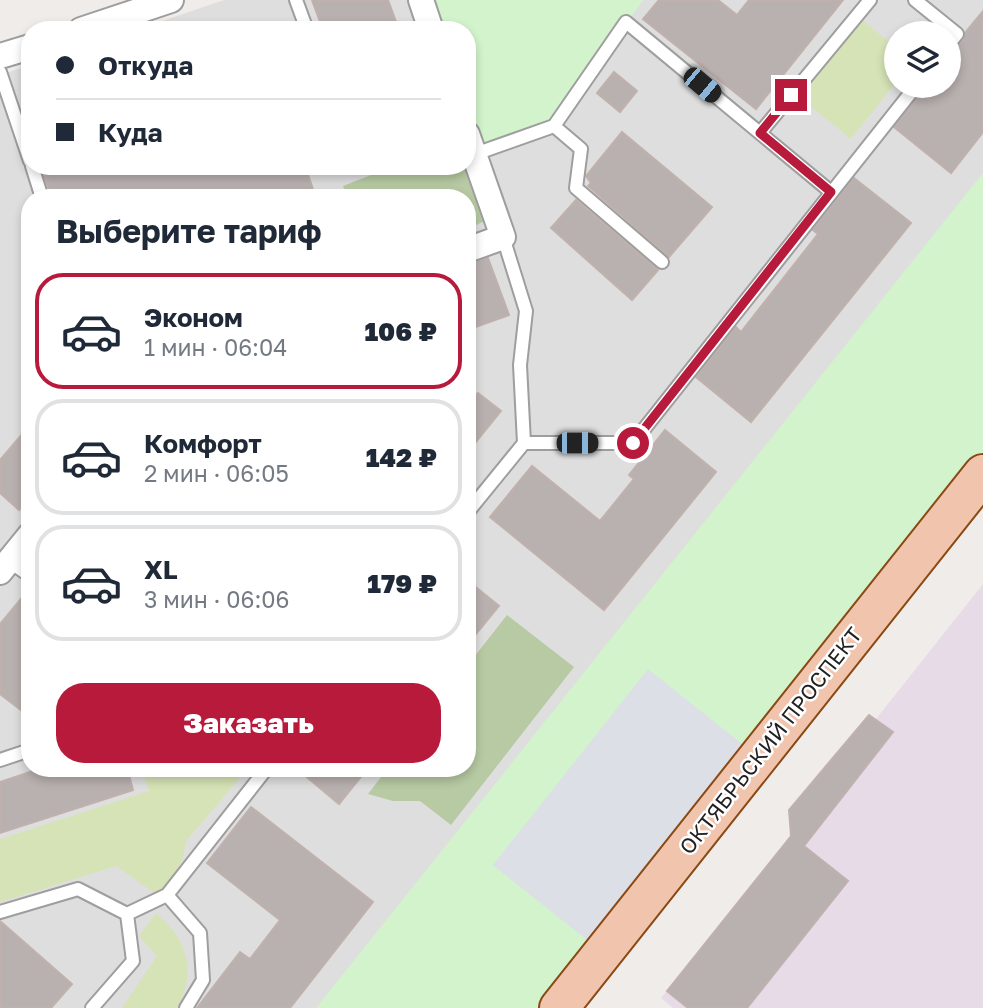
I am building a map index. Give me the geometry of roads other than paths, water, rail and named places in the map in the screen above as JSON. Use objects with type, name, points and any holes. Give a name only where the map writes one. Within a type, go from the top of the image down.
[{"type":"main road","name":"ОКТЯБРЬСКИЙ ПРОСПЕКТ","points":[[559,1008],[983,474]]},
{"type":"street","points":[[108,21],[171,0]]},
{"type":"street","points":[[421,0],[428,21]]},
{"type":"street","points":[[0,57],[21,50]]},
{"type":"street","points":[[476,159],[503,237],[476,247]]},
{"type":"street","points":[[5,567],[21,547]]},
{"type":"lane","points":[[296,0],[304,21]]},
{"type":"lane","points":[[760,133],[870,0]]},
{"type":"lane","points":[[915,0],[941,21]]},
{"type":"lane","points":[[476,143],[554,126],[626,22],[831,192]]},
{"type":"lane","points":[[0,72],[21,134]]},
{"type":"lane","points":[[524,443],[633,443],[906,98]]},
{"type":"lane","points":[[554,126],[581,149],[576,188],[662,261]]},
{"type":"lane","points":[[476,502],[524,443],[520,365],[526,311],[503,237]]},
{"type":"lane","points":[[0,760],[21,753]]},
{"type":"lane","points":[[127,914],[167,895],[260,777]]},
{"type":"lane","points":[[0,912],[78,889],[127,914]]},
{"type":"lane","points":[[167,895],[200,933],[203,980],[186,1008]]},
{"type":"lane","points":[[92,1008],[132,961],[127,914]]}]
